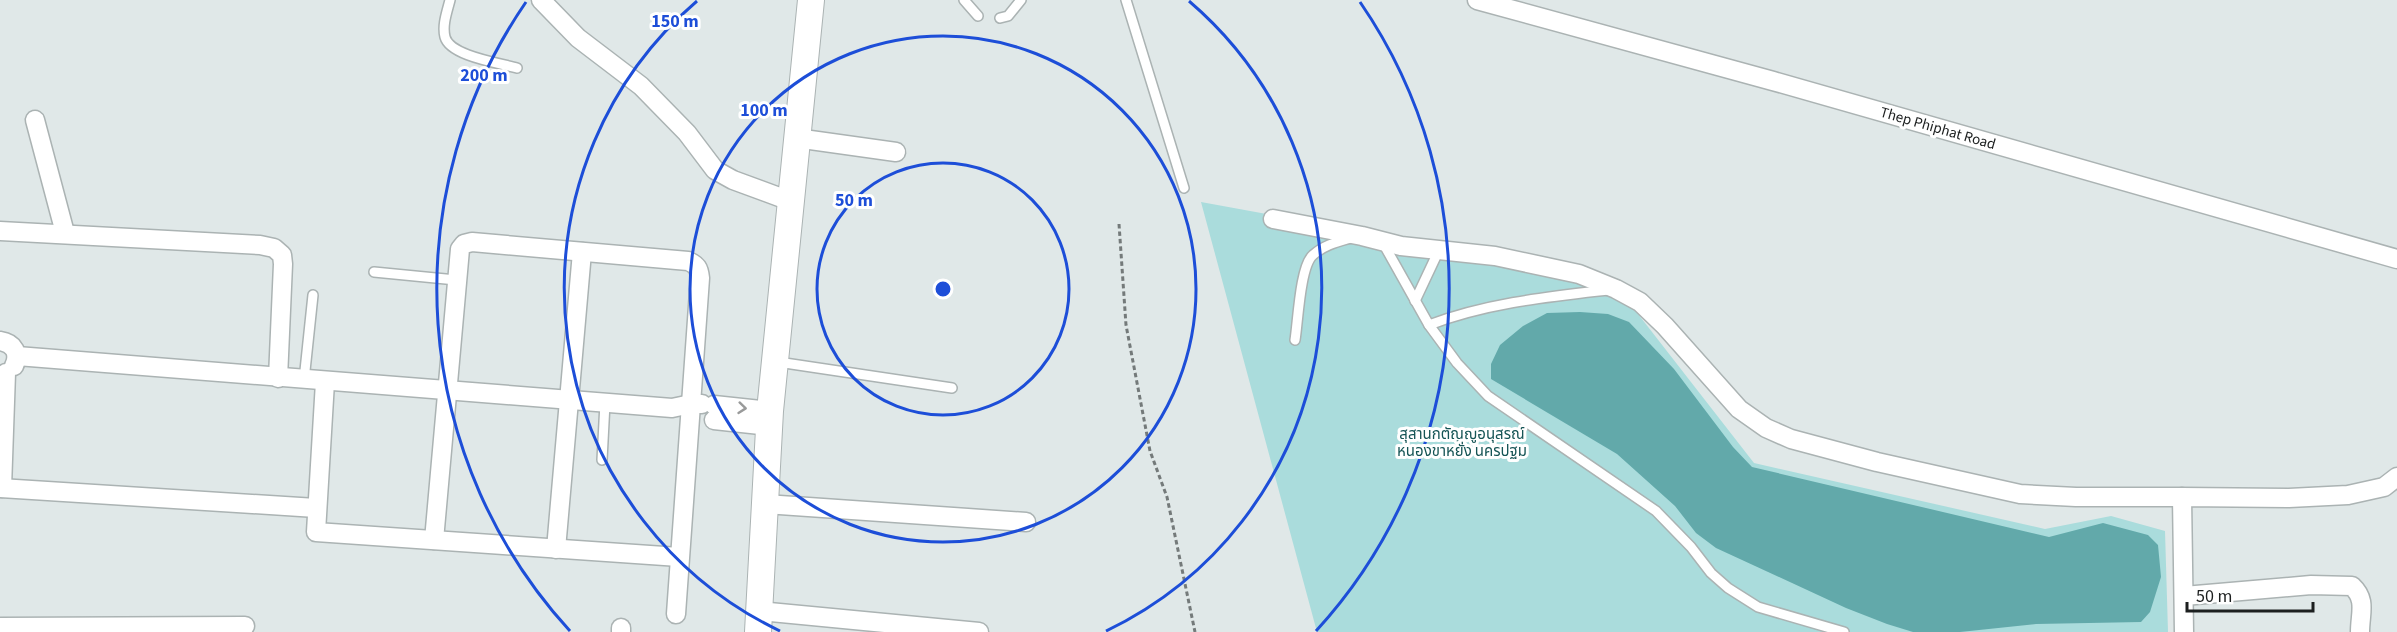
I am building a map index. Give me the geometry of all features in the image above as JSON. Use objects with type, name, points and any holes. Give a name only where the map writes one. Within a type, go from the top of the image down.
[{"type":"main road","points":[[758,622],[769,419],[811,0]]},
{"type":"street","points":[[541,0],[578,38],[641,86],[687,133],[716,170],[734,180],[790,201]]},
{"type":"street","name":"Thep Phiphat Road","points":[[1478,0],[1785,84],[2397,259]]},
{"type":"street","points":[[35,120],[65,233]]},
{"type":"street","points":[[796,138],[896,152]]},
{"type":"street","points":[[1273,219],[1401,246],[1495,256],[1579,274],[1616,289],[1640,302],[1739,409],[1766,428],[1791,439],[1877,462],[2020,494],[2067,497],[2289,498],[2348,495],[2384,487],[2397,477]]},
{"type":"street","points":[[0,231],[260,245],[274,248],[282,255],[283,264],[278,378]]},
{"type":"street","points":[[434,540],[456,280],[460,249],[464,244],[471,242],[688,261],[696,264],[700,278],[702,412],[679,557],[676,614]]},
{"type":"street","points":[[556,549],[582,252]]},
{"type":"street","points":[[0,341],[10,345],[16,356],[16,364],[3,373],[1,488],[316,508]]},
{"type":"street","points":[[16,356],[672,408],[769,419]]},
{"type":"street","points":[[325,382],[316,532],[679,557]]},
{"type":"street","points":[[2182,497],[2184,632]]},
{"type":"street","points":[[765,504],[1026,522]]},
{"type":"street","points":[[2184,596],[2311,585],[2352,586],[2360,594],[2362,604],[2360,632]]},
{"type":"street","points":[[758,622],[979,632]]},
{"type":"street","points":[[0,627],[162,629],[245,626]]},
{"type":"lane","points":[[450,0],[444,31],[449,46],[458,52],[517,68]]},
{"type":"lane","points":[[963,0],[978,16]]},
{"type":"lane","points":[[1000,18],[1008,16],[1021,0]]},
{"type":"lane","points":[[1126,0],[1184,188]]},
{"type":"lane","points":[[1295,340],[1306,269],[1311,256],[1331,243],[1362,236]]},
{"type":"lane","points":[[1382,241],[1429,325],[1457,363],[1488,396],[1656,512],[1691,547],[1711,573],[1728,588],[1758,607],[1844,632]]},
{"type":"lane","points":[[1415,301],[1439,250]]},
{"type":"lane","points":[[374,272],[456,280]]},
{"type":"lane","points":[[1429,325],[1467,312],[1532,298],[1616,289]]},
{"type":"lane","points":[[304,380],[313,295]]},
{"type":"lane","points":[[775,362],[952,388]]},
{"type":"lane","points":[[602,459],[605,403]]},
{"type":"path","points":[[1119,224],[1126,325],[1150,451],[1167,497],[1195,632]]},
{"type":"green space","name":"สุสานกตัญญูอนุสรณ์ หนองขาหยั่ง นครปฐม","points":[[1201,202],[1506,258],[1581,278],[1631,305],[1754,463],[2045,529],[2111,516],[2165,531],[2168,632],[1317,632]]},
{"type":"shaded area","points":[[1547,313],[1608,314],[1629,322],[1674,369],[1733,447],[1752,467],[2049,537],[2103,523],[2148,535],[2158,545],[2161,577],[2150,612],[2141,622],[2036,624],[1960,632],[1913,632],[1846,608],[1716,548],[1696,533],[1675,506],[1617,454],[1491,379],[1491,364],[1500,345],[1523,326]]}]
